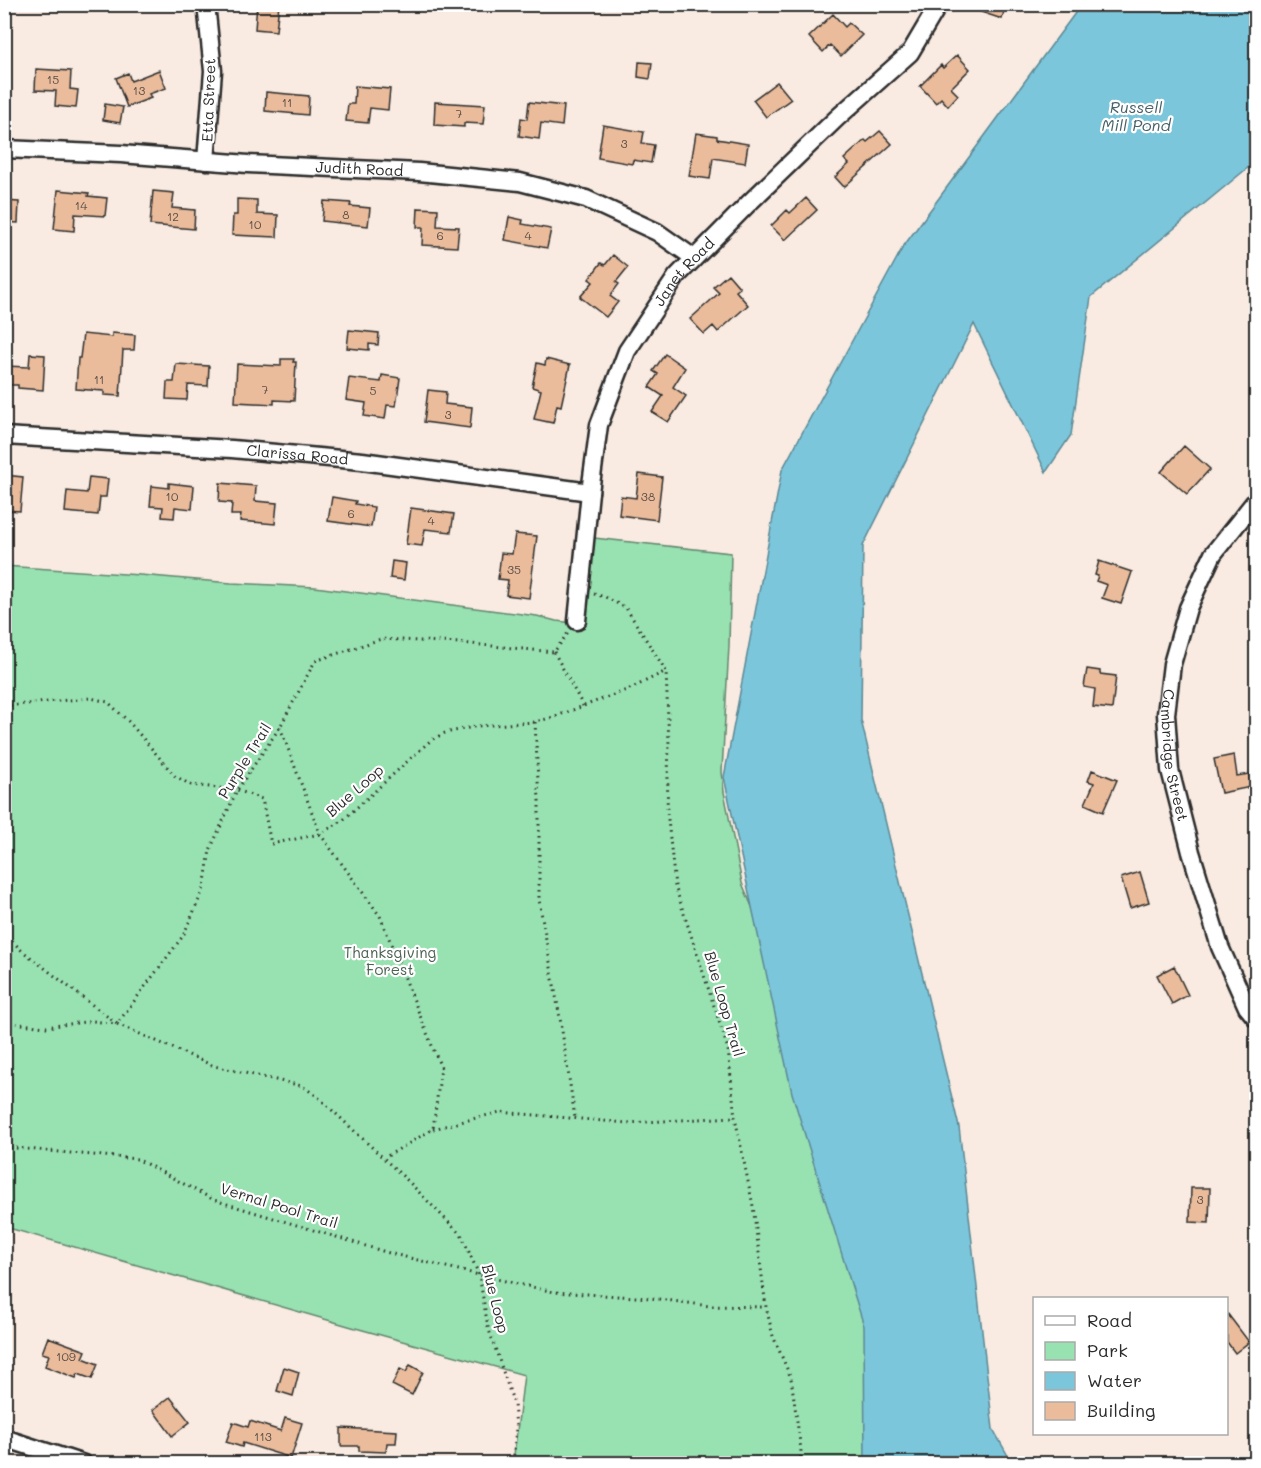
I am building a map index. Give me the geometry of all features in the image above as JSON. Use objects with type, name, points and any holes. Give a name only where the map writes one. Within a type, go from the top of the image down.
[{"type":"street","name":"Etta Street","points":[[206,4],[213,71],[206,161]]},
{"type":"street","name":"Janet Road","points":[[577,621],[599,425],[627,351],[677,276],[837,118],[910,53],[939,4]]},
{"type":"street","name":"Judith Road","points":[[4,149],[419,172],[520,182],[586,199],[657,232],[694,258]]},
{"type":"street","name":"Clarissa Road","points":[[4,436],[232,449],[362,461],[590,492]]},
{"type":"street","name":"Cambridge Street","points":[[1257,500],[1213,554],[1188,608],[1172,664],[1166,714],[1170,770],[1191,852],[1221,947],[1247,1007],[1257,1018]]},
{"type":"street","points":[[4,1438],[84,1464]]},
{"type":"path","points":[[580,592],[605,597],[626,608],[666,671]]},
{"type":"path","points":[[577,621],[554,652],[583,706]]},
{"type":"path","name":"Purple Trail","points":[[117,1024],[183,936],[204,888],[210,850],[237,790],[280,727],[315,661],[381,639],[461,643],[554,652]]},
{"type":"path","name":"Blue Loop","points":[[4,706],[91,698],[108,702],[129,722],[175,776],[191,784],[237,790],[262,799],[271,844],[320,834],[342,821],[431,740],[445,733],[478,726],[535,722],[632,688],[666,671]]},
{"type":"path","name":"Blue Loop Trail","points":[[666,671],[669,744],[667,810],[675,886],[728,1049],[735,1117],[753,1206],[766,1307],[773,1336],[791,1378],[801,1450],[800,1464]]},
{"type":"path","points":[[535,722],[539,801],[539,900],[575,1118]]},
{"type":"path","points":[[280,727],[320,834],[380,916],[441,1068],[433,1129]]},
{"type":"path","points":[[4,932],[20,949],[117,1024]]},
{"type":"path","name":"Blue Loop","points":[[4,1022],[46,1027],[93,1021],[117,1024],[213,1066],[302,1086],[317,1096],[410,1182],[462,1236],[479,1275],[488,1327],[514,1404],[516,1427],[513,1464]]},
{"type":"path","points":[[384,1158],[433,1129],[500,1112],[627,1123],[735,1117]]},
{"type":"path","name":"Vernal Pool Trail","points":[[4,1147],[137,1160],[214,1200],[389,1253],[554,1292],[651,1298],[710,1306],[766,1307]]},
{"type":"green space","name":"Thanksgiving Forest","points":[[594,538],[731,553],[729,646],[722,771],[724,792],[742,883],[758,921],[862,1284],[877,1463],[513,1463],[524,1375],[5,1227],[4,566],[315,587],[583,624]]},
{"type":"water","name":"Russell Mill Pond","points":[[1081,5],[1256,5],[1256,161],[1091,297],[1071,435],[1046,472],[974,324],[863,546],[861,720],[959,1127],[993,1429],[1012,1463],[865,1463],[864,1326],[792,1093],[724,777],[782,470],[903,247]]},
{"type":"building","points":[[257,4],[279,4],[276,31],[255,29]]},
{"type":"building","points":[[966,4],[1006,4],[1002,19],[966,7]]},
{"type":"building","points":[[833,14],[845,27],[849,23],[862,35],[841,56],[830,45],[823,52],[809,37]]},
{"type":"building","points":[[957,55],[970,69],[951,88],[958,95],[948,106],[941,98],[936,103],[920,86],[941,65],[943,68]]},
{"type":"building","points":[[639,62],[652,63],[650,79],[638,77]]},
{"type":"building","points":[[36,69],[71,71],[70,89],[78,90],[76,108],[55,106],[56,91],[35,90]]},
{"type":"building","points":[[159,70],[166,88],[149,94],[151,98],[127,107],[116,78],[128,73],[131,81]]},
{"type":"building","points":[[777,82],[791,99],[766,117],[753,100]]},
{"type":"building","points":[[355,86],[390,89],[388,110],[370,108],[368,123],[346,121],[348,104],[354,104]]},
{"type":"building","points":[[266,92],[309,96],[308,115],[265,111]]},
{"type":"building","points":[[435,102],[485,105],[483,124],[464,123],[464,127],[434,125]]},
{"type":"building","points":[[529,102],[564,106],[562,126],[541,123],[539,139],[519,136],[521,118],[527,119]]},
{"type":"building","points":[[105,104],[123,107],[120,123],[103,120]]},
{"type":"building","points":[[603,125],[644,132],[642,143],[654,145],[651,163],[633,160],[632,164],[598,158]]},
{"type":"building","points":[[880,131],[892,144],[844,187],[835,177],[849,164],[844,159],[865,140],[867,142]]},
{"type":"building","points":[[696,133],[748,144],[745,163],[713,158],[710,179],[689,176]]},
{"type":"building","points":[[58,190],[89,193],[88,196],[107,198],[105,216],[75,214],[74,231],[54,229]]},
{"type":"building","points":[[153,191],[174,193],[172,208],[195,210],[194,229],[150,225]]},
{"type":"building","points":[[806,198],[817,210],[785,240],[771,226],[787,210],[790,213]]},
{"type":"building","points":[[237,199],[257,200],[257,214],[278,215],[277,237],[232,235],[233,215],[237,215]]},
{"type":"building","points":[[4,201],[19,202],[18,223],[4,222]]},
{"type":"building","points":[[324,201],[351,203],[350,206],[370,208],[368,226],[322,221]]},
{"type":"building","points":[[418,208],[438,209],[437,226],[459,227],[457,247],[422,245],[423,227],[417,227]]},
{"type":"building","points":[[509,217],[523,220],[522,224],[551,229],[547,248],[505,240]]},
{"type":"building","points":[[613,255],[628,267],[616,282],[619,284],[610,296],[618,302],[606,317],[580,297],[593,282],[589,279],[601,263],[605,265]]},
{"type":"building","points":[[728,274],[740,288],[736,291],[748,305],[718,332],[713,326],[704,334],[690,319],[719,293],[713,287]]},
{"type":"building","points":[[349,330],[379,333],[378,345],[369,344],[369,350],[347,348]]},
{"type":"building","points":[[112,333],[135,335],[134,350],[123,350],[120,396],[104,395],[104,391],[76,389],[78,358],[80,358],[83,334],[112,337]]},
{"type":"building","points":[[30,354],[45,355],[43,390],[4,385],[4,366],[29,367]]},
{"type":"building","points":[[665,354],[685,368],[673,387],[686,396],[668,422],[652,412],[663,396],[649,387],[658,374],[653,371]]},
{"type":"building","points":[[281,359],[294,359],[293,362],[296,362],[294,401],[274,400],[274,404],[235,402],[237,364],[281,366]]},
{"type":"building","points":[[546,359],[570,365],[561,406],[557,405],[553,423],[534,419],[541,390],[532,387],[537,363],[545,365]]},
{"type":"building","points":[[176,364],[209,366],[208,386],[188,385],[187,400],[166,399],[167,382],[174,382]]},
{"type":"building","points":[[382,375],[400,378],[396,406],[387,405],[385,419],[364,416],[366,403],[346,400],[349,378],[381,382]]},
{"type":"building","points":[[428,390],[446,392],[445,404],[472,407],[470,428],[424,422]]},
{"type":"building","points":[[1184,446],[1210,469],[1187,494],[1161,472]]},
{"type":"building","points":[[639,474],[662,477],[657,520],[619,515],[621,496],[636,498]]},
{"type":"building","points":[[4,475],[23,477],[20,511],[4,510]]},
{"type":"building","points":[[89,477],[108,479],[106,497],[100,497],[98,515],[65,512],[67,491],[87,493]]},
{"type":"building","points":[[169,483],[194,486],[192,509],[175,507],[174,518],[162,517],[163,507],[150,506],[152,486],[169,488]]},
{"type":"building","points":[[220,483],[256,486],[255,501],[277,503],[275,524],[240,521],[241,515],[231,515],[232,503],[219,502]]},
{"type":"building","points":[[332,497],[374,507],[371,527],[328,521]]},
{"type":"building","points":[[411,508],[454,514],[451,532],[425,529],[422,546],[406,544]]},
{"type":"building","points":[[515,534],[537,536],[529,598],[506,595],[508,580],[498,579],[501,553],[512,554]]},
{"type":"building","points":[[392,561],[406,563],[404,580],[390,578]]},
{"type":"building","points":[[1099,561],[1132,572],[1121,604],[1102,598],[1107,585],[1096,581],[1098,576],[1095,575]]},
{"type":"building","points":[[1087,669],[1100,671],[1100,674],[1116,676],[1112,709],[1093,707],[1095,689],[1084,687]]},
{"type":"building","points":[[1234,755],[1237,776],[1249,774],[1251,787],[1221,793],[1214,759]]},
{"type":"building","points":[[1092,770],[1117,780],[1103,812],[1085,804],[1094,783],[1088,781]]},
{"type":"building","points":[[1140,872],[1149,902],[1130,908],[1121,878]]},
{"type":"building","points":[[1174,966],[1188,995],[1172,1004],[1157,975]]},
{"type":"building","points":[[1191,1188],[1210,1188],[1209,1223],[1190,1222]]},
{"type":"building","points":[[1228,1314],[1249,1342],[1235,1353],[1228,1343]]},
{"type":"building","points":[[48,1337],[86,1351],[83,1358],[98,1364],[92,1379],[78,1374],[76,1378],[45,1366],[49,1355],[42,1353]]},
{"type":"building","points":[[410,1365],[423,1372],[412,1395],[392,1385],[400,1369],[406,1372]]},
{"type":"building","points":[[284,1367],[299,1372],[293,1396],[277,1391]]},
{"type":"building","points":[[170,1397],[190,1422],[172,1436],[153,1410]]},
{"type":"building","points":[[285,1418],[302,1423],[291,1458],[243,1443],[242,1447],[226,1442],[233,1422],[248,1427],[250,1421],[281,1431]]},
{"type":"building","points":[[341,1428],[397,1431],[396,1443],[387,1443],[386,1452],[359,1451],[359,1446],[341,1446]]}]
